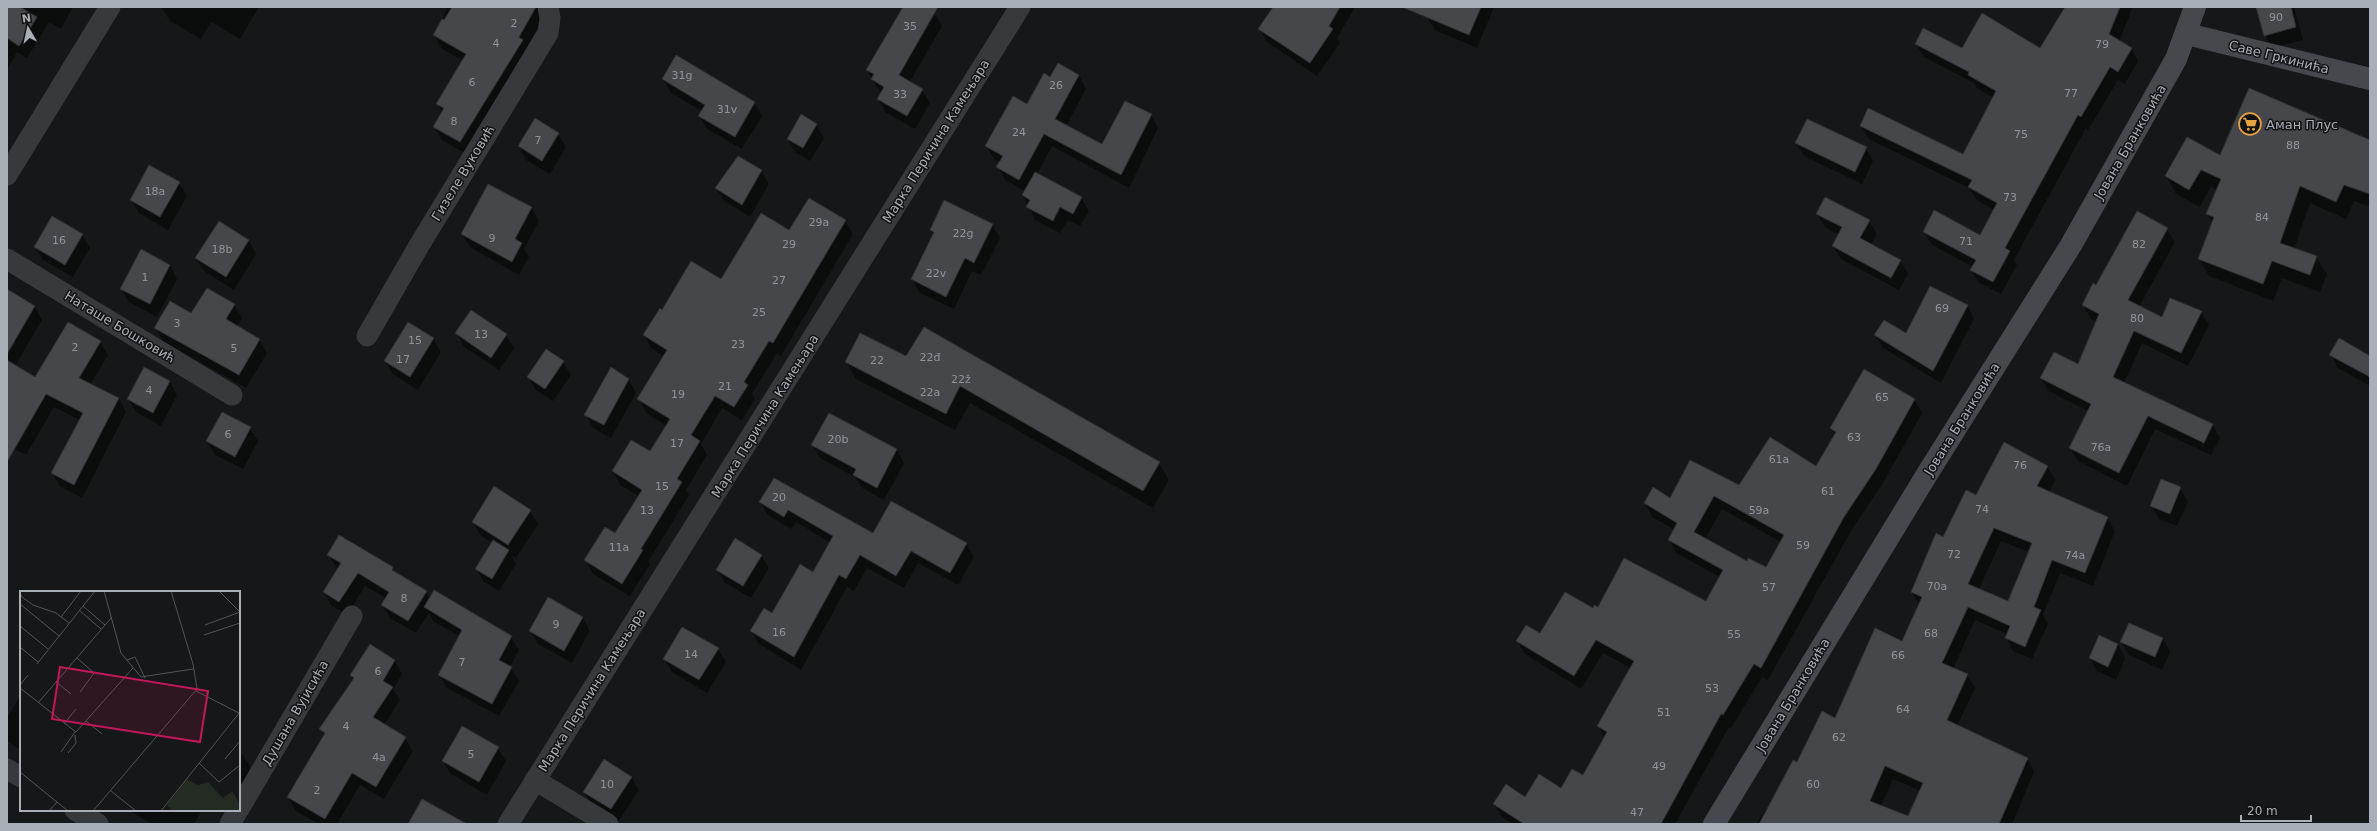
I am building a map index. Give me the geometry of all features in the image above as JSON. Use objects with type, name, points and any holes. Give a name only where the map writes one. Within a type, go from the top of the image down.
[{"type":"main road","name":"Јована Бранковића","points":[[1714,824],[1925,478],[2071,245],[2156,97],[2187,34],[2195,7]]},
{"type":"main road","name":"Саве Гркинића","points":[[2187,34],[2370,79]]},
{"type":"street","points":[[7,175],[110,7]]},
{"type":"street","name":"Гизеле Вуковић","points":[[367,336],[548,33],[550,18],[548,7]]},
{"type":"street","name":"Марка Перичина Камењара","points":[[508,824],[1020,7]]},
{"type":"street","name":"Наташе Бошковић","points":[[7,259],[232,395]]},
{"type":"street","name":"Душана Вујисића","points":[[240,807],[352,616]]},
{"type":"street","points":[[7,769],[20,776]]},
{"type":"street","points":[[535,780],[608,824]]},
{"type":"street","points":[[77,811],[98,824]]},
{"type":"street","name":"Душана Вујисића","points":[[230,824],[238,811]]},
{"type":"building","points":[[7,7],[20,7],[37,17],[19,46],[7,38]]},
{"type":"building","points":[[452,7],[536,7],[519,37],[523,40],[460,142],[433,127],[444,108],[436,104],[466,54],[433,35],[442,19],[444,20]]},
{"type":"building","points":[[903,7],[938,7],[899,75],[923,89],[907,116],[877,99],[884,87],[871,79],[874,74],[866,70]]},
{"type":"building","points":[[1273,7],[1340,7],[1329,26],[1333,29],[1310,63],[1258,29]]},
{"type":"building","points":[[1402,7],[1481,7],[1469,35]]},
{"type":"building","points":[[2065,7],[2120,7],[2109,34],[2132,48],[2118,72],[2110,67],[2081,117],[2078,115],[2005,248],[2010,251],[1993,282],[1970,270],[1976,260],[1923,232],[1934,210],[1980,235],[1997,203],[1968,187],[1972,180],[1860,126],[1868,108],[1963,154],[1996,91],[1968,75],[1969,72],[1915,44],[1923,28],[1962,48],[1982,13],[2040,48]]},
{"type":"building","points":[[2256,7],[2291,7],[2296,27],[2264,36]]},
{"type":"building","points":[[676,55],[755,102],[735,137],[698,116],[705,105],[662,79]]},
{"type":"building","points":[[1058,63],[1079,75],[1055,119],[1102,144],[1125,101],[1152,114],[1121,175],[1044,134],[1019,180],[996,167],[1003,156],[985,146],[1013,96],[1027,104],[1044,73],[1050,77]]},
{"type":"building","points":[[2249,88],[2370,140],[2370,194],[2344,185],[2336,202],[2300,186],[2280,243],[2317,256],[2310,275],[2272,261],[2263,284],[2198,259],[2214,217],[2206,214],[2221,179],[2201,170],[2189,190],[2165,176],[2187,137],[2220,155]]},
{"type":"building","points":[[801,114],[817,124],[803,148],[787,139]]},
{"type":"building","points":[[535,118],[559,133],[542,161],[518,146]]},
{"type":"building","points":[[1807,119],[1867,147],[1855,172],[1795,143]]},
{"type":"building","points":[[738,156],[762,170],[742,205],[715,188]]},
{"type":"building","points":[[149,165],[180,182],[160,217],[130,200]]},
{"type":"building","points":[[1035,172],[1082,197],[1073,214],[1060,207],[1053,221],[1026,207],[1030,200],[1022,195]]},
{"type":"building","points":[[488,184],[532,207],[515,239],[522,243],[512,262],[461,234]]},
{"type":"building","points":[[1825,197],[1870,220],[1860,238],[1901,260],[1891,278],[1832,246],[1842,227],[1816,214]]},
{"type":"building","points":[[809,198],[846,220],[773,343],[769,341],[744,382],[748,385],[734,407],[715,396],[691,435],[700,441],[677,479],[682,482],[641,549],[643,550],[622,584],[584,560],[605,527],[615,533],[642,490],[612,471],[631,440],[650,451],[670,419],[637,399],[667,350],[643,335],[660,308],[662,310],[691,261],[721,279],[761,213],[789,230]]},
{"type":"building","points":[[944,200],[993,224],[974,263],[965,258],[946,297],[911,279],[934,232],[930,230]]},
{"type":"building","points":[[2137,211],[2168,228],[2128,300],[2162,317],[2170,298],[2202,311],[2181,353],[2134,331],[2113,377],[2213,424],[2204,443],[2148,416],[2119,473],[2069,448],[2091,404],[2040,378],[2054,352],[2078,364],[2099,314],[2082,305],[2093,283],[2096,285]]},
{"type":"building","points":[[52,216],[83,234],[65,265],[34,247]]},
{"type":"building","points":[[219,221],[249,240],[226,277],[195,258]]},
{"type":"building","points":[[141,249],[170,265],[150,304],[120,289]]},
{"type":"building","points":[[1930,286],[1968,305],[1933,371],[1874,335],[1884,320],[1906,333]]},
{"type":"building","points":[[207,288],[235,304],[226,319],[260,339],[239,375],[154,328],[170,301],[191,313]]},
{"type":"building","points":[[7,289],[35,306],[7,354]]},
{"type":"building","points":[[471,310],[507,334],[491,358],[455,333]]},
{"type":"building","points":[[68,322],[101,341],[79,378],[119,398],[74,485],[51,473],[83,413],[46,394],[7,462],[7,360],[35,377]]},
{"type":"building","points":[[408,322],[434,338],[410,377],[384,361]]},
{"type":"building","points":[[924,327],[1160,462],[1143,491],[960,386],[946,414],[845,362],[860,333],[906,356]]},
{"type":"building","points":[[2339,338],[2370,356],[2370,377],[2329,355]]},
{"type":"building","points":[[546,349],[564,361],[545,389],[527,377]]},
{"type":"building","points":[[144,367],[170,381],[153,413],[127,399]]},
{"type":"building","points":[[611,367],[629,379],[604,425],[584,415]]},
{"type":"building","points":[[1864,369],[1915,399],[1876,469],[1844,517],[1761,668],[1754,664],[1723,715],[1721,714],[1661,824],[1524,824],[1493,804],[1506,784],[1525,797],[1539,774],[1561,788],[1572,769],[1583,775],[1607,732],[1597,726],[1634,661],[1596,640],[1574,676],[1516,641],[1526,625],[1540,633],[1565,592],[1593,608],[1594,605],[1598,607],[1624,558],[1706,601],[1723,570],[1668,540],[1677,523],[1644,503],[1653,487],[1670,498],[1690,460],[1739,485],[1770,437],[1816,466],[1836,432],[1830,428]],"holes":[[[1714,496],[1784,535],[1766,567],[1748,558],[1747,561],[1694,532]]]},
{"type":"building","points":[[222,412],[251,427],[235,457],[206,441]]},
{"type":"building","points":[[829,413],[897,449],[877,488],[853,475],[856,469],[811,445]]},
{"type":"building","points":[[2004,442],[2048,466],[2037,486],[2108,517],[2085,573],[2052,560],[2034,607],[2041,610],[2025,647],[2005,638],[2010,626],[1968,607],[1942,663],[1968,674],[1947,720],[2028,758],[1999,824],[1759,824],[1793,760],[1797,762],[1822,711],[1835,718],[1875,628],[1902,641],[1922,597],[1911,592],[1936,533],[1943,537],[1966,490],[1976,495]],"holes":[[[1994,528],[2032,543],[2008,601],[1968,584]],[[1885,766],[1923,783],[1908,816],[1870,801]]]},
{"type":"building","points":[[774,478],[873,533],[891,501],[967,543],[950,573],[911,551],[896,576],[860,555],[846,579],[839,575],[794,657],[750,631],[764,608],[772,613],[800,564],[813,572],[833,536],[788,510],[784,517],[759,502]]},
{"type":"building","points":[[2161,479],[2181,487],[2170,514],[2150,506]]},
{"type":"building","points":[[494,486],[531,510],[508,545],[472,522]]},
{"type":"building","points":[[339,535],[393,567],[392,570],[427,591],[408,621],[381,605],[389,592],[358,573],[339,602],[323,592],[341,563],[327,555]]},
{"type":"building","points":[[735,538],[762,555],[743,586],[716,570]]},
{"type":"building","points":[[493,540],[509,550],[492,579],[475,569]]},
{"type":"building","points":[[434,590],[512,636],[499,660],[512,667],[492,704],[438,675],[462,630],[424,607]]},
{"type":"building","points":[[548,597],[583,617],[564,651],[529,631]]},
{"type":"building","points":[[2129,623],[2163,638],[2155,657],[2120,642]]},
{"type":"building","points":[[682,627],[719,648],[699,680],[663,659]]},
{"type":"building","points":[[2099,635],[2118,644],[2108,667],[2089,658]]},
{"type":"building","points":[[370,644],[395,660],[383,681],[393,687],[373,717],[406,737],[376,787],[352,773],[325,819],[287,797],[325,733],[319,729],[354,678],[350,675]]},
{"type":"building","points":[[462,726],[499,747],[479,782],[442,761]]},
{"type":"building","points":[[604,759],[632,777],[611,809],[583,792]]},
{"type":"building","points":[[422,799],[467,824],[408,824]]},
{"type":"place","name":"Аман Плус","points":[[2250,124]]}]
